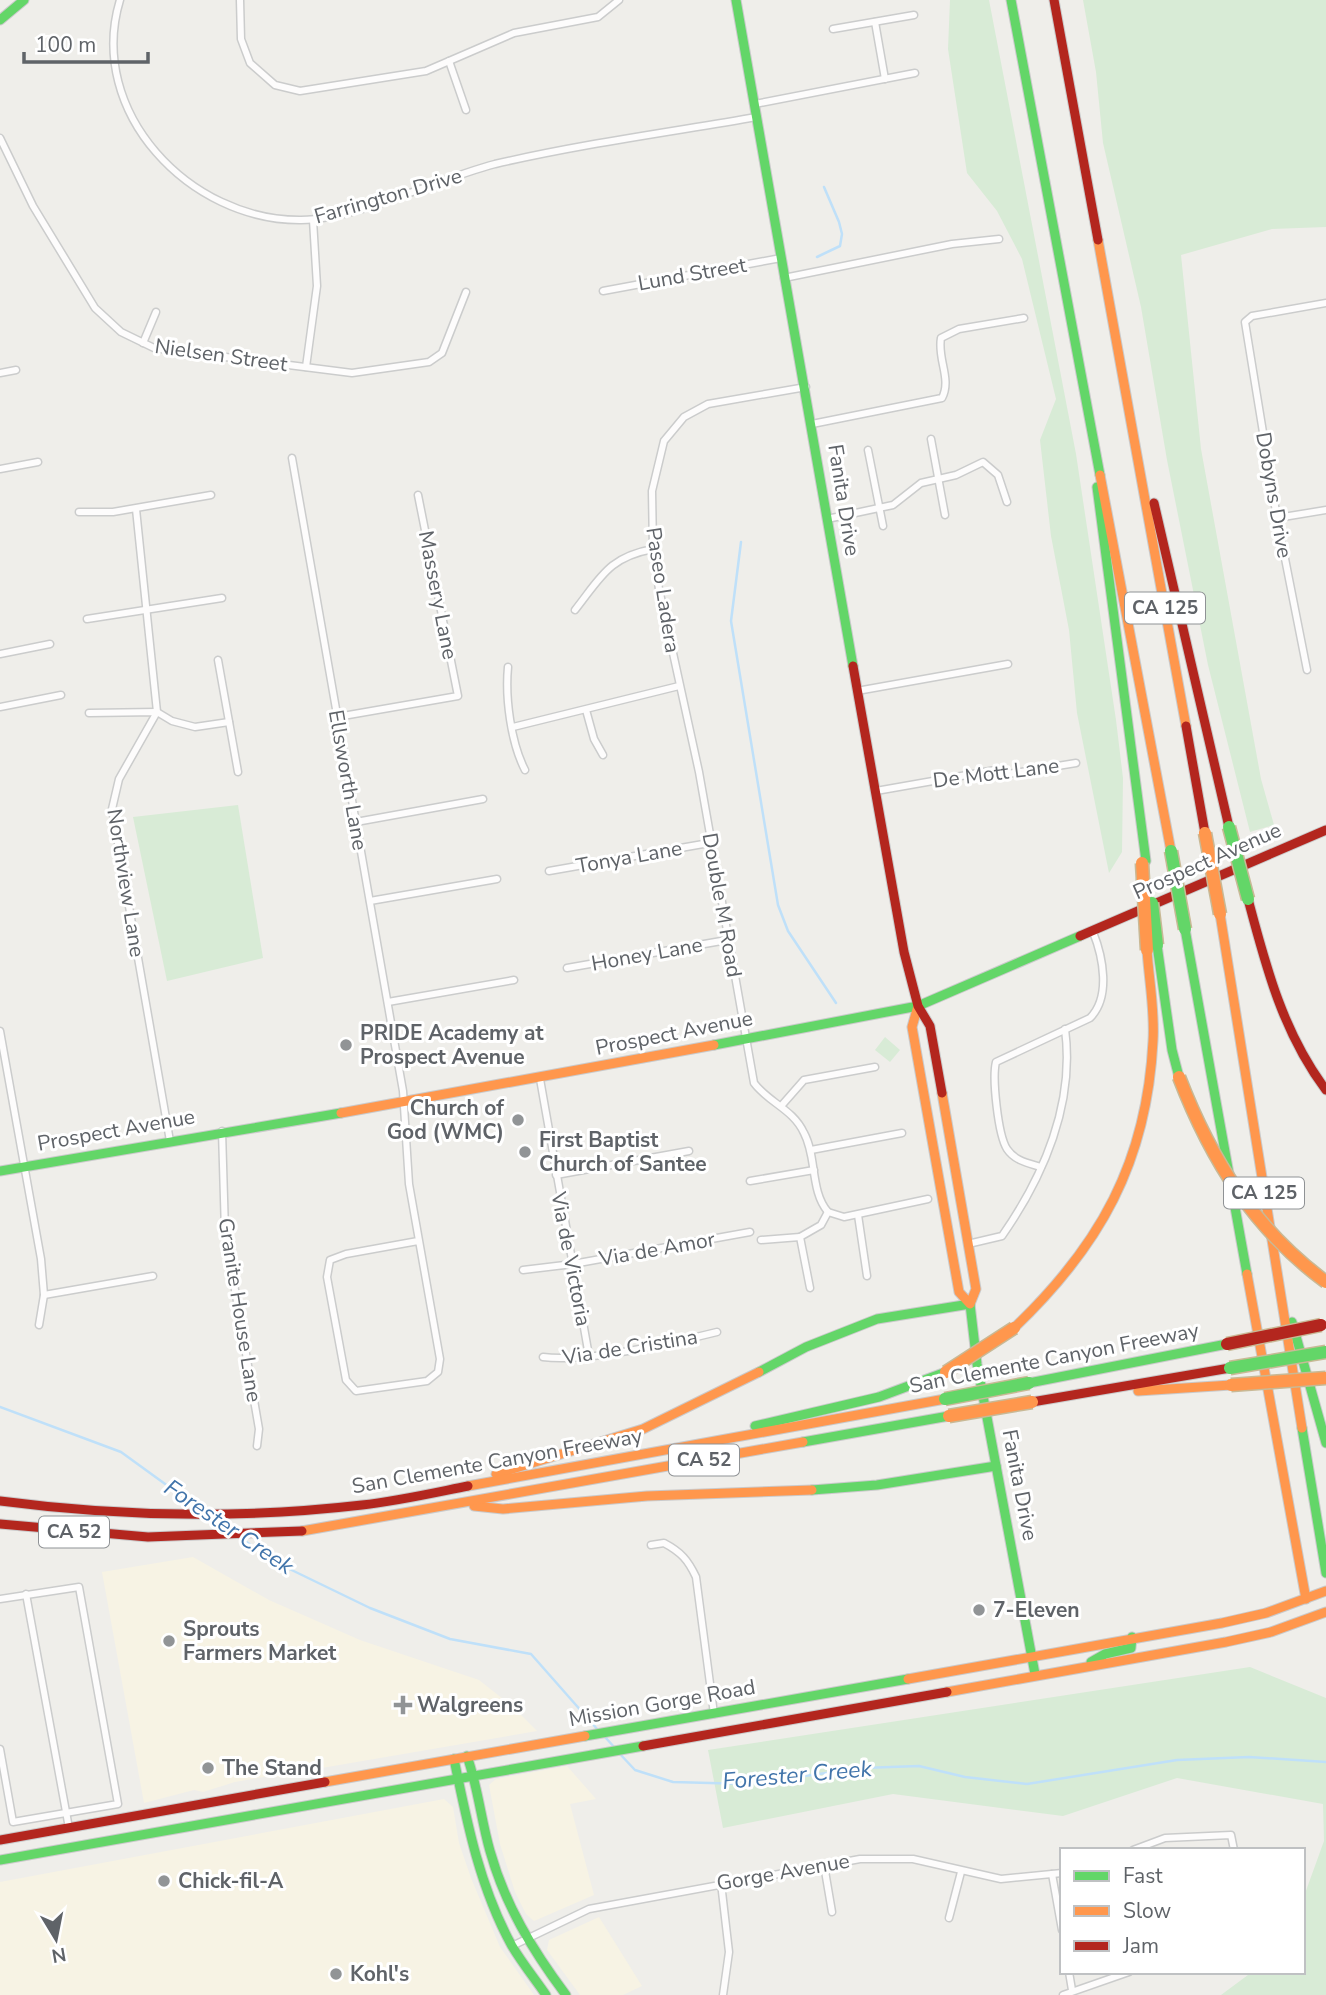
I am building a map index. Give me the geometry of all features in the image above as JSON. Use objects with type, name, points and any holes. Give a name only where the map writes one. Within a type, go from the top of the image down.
[{"type":"main road","points":[[0,20],[24,0]]},
{"type":"main road","name":"Fanita Drive","points":[[736,0],[904,952],[918,1006],[930,1026],[976,1289],[970,1304],[977,1366],[1035,1674]]},
{"type":"main road","name":"CA 125","points":[[1011,0],[1094,445],[1102,471],[1310,1619]]},
{"type":"main road","name":"CA 125","points":[[1054,0],[1243,1043],[1275,1262],[1326,1573]]},
{"type":"main road","points":[[1124,383],[1199,688],[1229,827],[1271,982],[1290,1031],[1316,1078],[1326,1090]]},
{"type":"main road","points":[[595,1463],[878,1397],[946,1372],[1014,1328],[1047,1299],[1096,1237],[1127,1176],[1147,1105],[1153,1038],[1142,814],[1094,469],[1094,445]]},
{"type":"main road","name":"Prospect Avenue","points":[[0,1171],[222,1131],[540,1079],[918,1006],[1326,830]]},
{"type":"main road","points":[[1144,862],[1172,1050],[1192,1112],[1237,1196],[1276,1241],[1326,1282]]},
{"type":"main road","name":"Fanita Drive","points":[[918,1006],[912,1027],[959,1292],[970,1304]]},
{"type":"main road","points":[[1275,1262],[1326,1443]]},
{"type":"main road","points":[[443,1491],[643,1429],[687,1410],[806,1348],[877,1319],[970,1304]]},
{"type":"main road","name":"San Clemente Canyon Freeway","points":[[0,1501],[116,1516],[185,1518],[295,1513],[366,1505],[946,1399],[1323,1324]]},
{"type":"main road","name":"San Clemente Canyon Freeway","points":[[0,1524],[89,1534],[148,1537],[320,1528],[1326,1352]]},
{"type":"main road","points":[[1072,1395],[1326,1378]]},
{"type":"main road","points":[[460,1505],[503,1509],[647,1496],[791,1492],[877,1485],[996,1466]]},
{"type":"main road","name":"Mission Gorge Road","points":[[0,1840],[1233,1620],[1326,1591]]},
{"type":"main road","name":"Mission Gorge Road","points":[[0,1860],[1226,1642],[1310,1619],[1326,1612]]},
{"type":"main road","points":[[1082,1666],[1105,1654],[1131,1648],[1132,1637]]},
{"type":"main road","points":[[460,1758],[475,1775],[494,1864],[525,1939],[566,1995]]},
{"type":"main road","points":[[460,1758],[457,1778],[468,1832],[485,1889],[513,1947],[546,1995]]},
{"type":"street","name":"Farrington Drive","points":[[120,0],[112,36],[117,80],[136,125],[162,159],[196,188],[237,209],[267,217],[313,220],[342,214],[494,165],[756,111],[915,74]]},
{"type":"street","points":[[240,0],[241,39],[246,56],[261,76],[283,88],[300,91],[426,71],[514,33],[598,17],[619,0]]},
{"type":"street","points":[[833,29],[914,15]]},
{"type":"street","points":[[875,22],[885,79]]},
{"type":"street","points":[[449,61],[466,110]]},
{"type":"street","name":"Nielsen Street","points":[[0,138],[33,206],[89,298],[111,324],[143,344],[166,351],[352,373],[434,360],[442,353],[466,292]]},
{"type":"street","points":[[306,367],[317,286],[313,220]]},
{"type":"street","points":[[784,278],[952,244],[999,239]]},
{"type":"street","name":"Lund Street","points":[[603,291],[781,258]]},
{"type":"street","name":"Dobyns Drive","points":[[1307,670],[1277,517],[1245,319],[1326,303]]},
{"type":"street","points":[[143,344],[156,312]]},
{"type":"street","points":[[812,424],[942,398],[946,383],[939,347],[941,338],[959,329],[1024,317]]},
{"type":"street","points":[[0,373],[16,370]]},
{"type":"street","name":"Paseo Ladera","points":[[699,772],[679,686],[653,549],[652,491],[664,441],[671,429],[684,417],[708,404],[806,387]]},
{"type":"street","points":[[931,439],[944,515]]},
{"type":"street","points":[[868,450],[883,526]]},
{"type":"street","name":"Ellsworth Lane","points":[[292,458],[404,1101],[409,1184],[440,1368],[427,1381],[356,1391],[346,1380],[327,1277],[330,1260],[346,1254],[418,1241]]},
{"type":"street","points":[[827,519],[893,505],[922,483],[956,475],[983,461],[998,475],[1007,502]]},
{"type":"street","points":[[0,469],[38,462]]},
{"type":"street","points":[[79,512],[136,509],[211,495]]},
{"type":"street","name":"Massery Lane","points":[[337,717],[458,696],[418,495]]},
{"type":"street","points":[[136,509],[149,611],[157,712]]},
{"type":"street","points":[[1277,517],[1326,510]]},
{"type":"street","points":[[575,610],[616,562],[630,553],[653,549]]},
{"type":"street","points":[[88,619],[222,598]]},
{"type":"street","points":[[0,654],[50,644]]},
{"type":"street","points":[[218,660],[238,772]]},
{"type":"street","points":[[857,691],[1008,664]]},
{"type":"street","points":[[508,667],[506,684],[517,755],[525,770]]},
{"type":"street","points":[[513,727],[679,686]]},
{"type":"street","points":[[0,707],[61,695]]},
{"type":"street","points":[[586,710],[594,739],[603,755]]},
{"type":"street","points":[[89,713],[157,712],[189,726],[229,722]]},
{"type":"street","name":"Northview Lane","points":[[157,712],[119,779],[112,809],[170,1140]]},
{"type":"street","name":"De Mott Lane","points":[[876,791],[1001,769],[1002,775],[1076,763]]},
{"type":"street","name":"Double M Road","points":[[699,772],[709,843],[754,1083],[763,1096],[782,1105],[796,1119],[811,1150],[823,1206],[828,1212]]},
{"type":"street","points":[[356,822],[483,799]]},
{"type":"street","name":"Tonya Lane","points":[[549,871],[709,843]]},
{"type":"street","points":[[370,901],[497,879]]},
{"type":"street","points":[[1041,1167],[1017,1160],[1006,1148],[993,1076],[996,1062],[1001,1057],[1090,1018],[1098,1010],[1102,973],[1093,932]]},
{"type":"street","name":"Honey Lane","points":[[567,968],[727,940]]},
{"type":"street","points":[[387,1003],[514,980]]},
{"type":"street","points":[[968,1244],[1002,1236],[1022,1207],[1055,1136],[1068,1056],[1065,1029]]},
{"type":"street","points":[[0,1031],[25,1166],[44,1295],[39,1325]]},
{"type":"street","points":[[782,1105],[804,1080],[875,1067]]},
{"type":"street","name":"Via de Victoria","points":[[540,1079],[589,1356]]},
{"type":"street","name":"Granite House Lane","points":[[222,1131],[225,1232],[259,1429],[257,1446]]},
{"type":"street","points":[[811,1150],[902,1133]]},
{"type":"street","points":[[556,1175],[689,1151]]},
{"type":"street","points":[[750,1181],[814,1170]]},
{"type":"street","points":[[761,1240],[800,1237],[821,1225],[828,1212],[844,1217],[929,1199]]},
{"type":"street","points":[[858,1215],[867,1276]]},
{"type":"street","name":"Via de Amor","points":[[523,1270],[573,1264],[750,1232]]},
{"type":"street","points":[[800,1237],[810,1288]]},
{"type":"street","points":[[44,1295],[153,1276]]},
{"type":"street","name":"Via de Cristina","points":[[543,1357],[559,1360],[589,1356],[716,1332]]},
{"type":"street","points":[[651,1545],[664,1543],[680,1552],[688,1560],[696,1577],[714,1714]]},
{"type":"street","points":[[0,1599],[79,1587],[118,1804],[13,1822],[0,1749]]},
{"type":"street","points":[[26,1594],[69,1828]]},
{"type":"street","points":[[1138,1848],[1165,1838],[1231,1835],[1234,1848]]},
{"type":"street","name":"Gorge Avenue","points":[[513,1947],[589,1909],[870,1858],[900,1857],[1001,1879],[1060,1872]]},
{"type":"street","points":[[824,1865],[832,1912]]},
{"type":"street","points":[[949,1918],[961,1872]]},
{"type":"street","points":[[1052,1874],[1060,1919]]},
{"type":"street","points":[[721,1883],[729,1952],[723,1995]]},
{"type":"street","points":[[1069,1974],[1072,1990]]},
{"type":"street","points":[[1063,1995],[1123,1974]]},
{"type":"shaded area","points":[[193,1557],[269,1600],[360,1640],[479,1680],[512,1706],[537,1731],[310,1770],[306,1774],[286,1778],[269,1776],[235,1782],[203,1792],[194,1790],[144,1803],[102,1572]]},
{"type":"shaded area","points":[[567,1766],[596,1799],[570,1804],[594,1895],[534,1921],[526,1914],[515,1892],[500,1844],[489,1785],[496,1779]]},
{"type":"shaded area","points":[[444,1799],[453,1807],[459,1843],[500,1947],[534,1995],[0,1995],[0,1882]]},
{"type":"shaded area","points":[[599,1917],[642,1986],[623,1995],[580,1995],[547,1950],[549,1940]]},
{"type":"green space","points":[[950,0],[989,0],[1076,454],[1123,778],[1122,852],[1109,873],[1077,713],[1069,630],[1051,536],[1040,440],[1056,399],[1022,259],[997,211],[967,173],[948,49]]},
{"type":"green space","points":[[1083,0],[1326,0],[1326,227],[1272,229],[1181,255],[1201,449],[1261,779],[1274,825],[1250,832],[1208,665],[1167,460],[1141,307],[1103,143],[1096,72]]},
{"type":"green space","points":[[238,805],[263,958],[167,981],[133,817]]},
{"type":"green space","points":[[885,1037],[900,1050],[890,1062],[875,1050]]},
{"type":"green space","points":[[1250,1667],[1326,1698],[1326,1995],[1221,1995],[1249,1974],[1305,1974],[1305,1893],[1324,1841],[1323,1804],[1177,1778],[1063,1816],[893,1794],[723,1828],[708,1750]]},
{"type":"waterway","points":[[817,257],[840,246],[842,234],[824,187]]},
{"type":"waterway","points":[[741,542],[731,621],[778,905],[788,931],[836,1003]]},
{"type":"waterway","name":"Forester Creek","points":[[0,1407],[121,1452],[201,1510]]},
{"type":"waterway","name":"Forester Creek","points":[[215,1520],[229,1530]]},
{"type":"waterway","name":"Forester Creek","points":[[241,1538],[273,1561],[370,1608],[450,1639],[531,1654],[598,1730]]},
{"type":"waterway","name":"Forester Creek","points":[[605,1737],[615,1748]]},
{"type":"waterway","name":"Forester Creek","points":[[619,1753],[635,1770],[673,1782],[747,1784],[862,1768],[919,1766],[965,1777],[1027,1784],[1177,1760],[1249,1757],[1326,1762]]},
{"type":"traffic: fast","points":[[0,20],[24,0]]},
{"type":"traffic: fast","points":[[736,0],[853,666]]},
{"type":"traffic: fast","points":[[1011,0],[1100,475]]},
{"type":"traffic: fast","points":[[1097,487],[1146,861]]},
{"type":"traffic: fast","points":[[1229,827],[1248,899]]},
{"type":"traffic: fast","points":[[1171,851],[1185,929]]},
{"type":"traffic: fast","points":[[1152,903],[1157,945]]},
{"type":"traffic: fast","points":[[1185,929],[1247,1274]]},
{"type":"traffic: fast","points":[[714,1045],[918,1006],[1080,936]]},
{"type":"traffic: fast","points":[[1157,945],[1172,1050],[1179,1077]]},
{"type":"traffic: fast","points":[[0,1171],[341,1113]]},
{"type":"traffic: fast","points":[[970,1304],[977,1364],[1035,1674]]},
{"type":"traffic: fast","points":[[759,1372],[806,1347],[877,1319],[970,1304]]},
{"type":"traffic: fast","points":[[1292,1322],[1326,1443]]},
{"type":"traffic: fast","points":[[1029,1383],[1227,1344]]},
{"type":"traffic: fast","points":[[1230,1368],[1326,1352]]},
{"type":"traffic: fast","points":[[755,1426],[879,1397],[946,1372]]},
{"type":"traffic: fast","points":[[945,1399],[1029,1383]]},
{"type":"traffic: fast","points":[[803,1442],[949,1416]]},
{"type":"traffic: fast","points":[[1302,1428],[1326,1573]]},
{"type":"traffic: fast","points":[[812,1490],[877,1485],[996,1466]]},
{"type":"traffic: fast","points":[[1091,1662],[1105,1654],[1131,1648],[1132,1637]]},
{"type":"traffic: fast","points":[[585,1736],[908,1679]]},
{"type":"traffic: fast","points":[[0,1860],[643,1746]]},
{"type":"traffic: fast","points":[[467,1756],[496,1871],[531,1944],[566,1995]]},
{"type":"traffic: fast","points":[[454,1759],[470,1831],[491,1901],[512,1946],[546,1995]]},
{"type":"traffic: slow","points":[[1098,240],[1186,726]]},
{"type":"traffic: slow","points":[[1100,475],[1171,851]]},
{"type":"traffic: slow","points":[[1205,833],[1220,914]]},
{"type":"traffic: slow","points":[[1142,863],[1147,950]]},
{"type":"traffic: slow","points":[[1220,914],[1302,1428]]},
{"type":"traffic: slow","points":[[1014,1328],[1071,1266],[1114,1199],[1129,1163],[1141,1125],[1149,1085],[1153,1041],[1153,1007],[1147,950]]},
{"type":"traffic: slow","points":[[918,1006],[912,1027],[959,1292],[970,1304],[976,1289],[942,1093]]},
{"type":"traffic: slow","points":[[341,1113],[714,1045]]},
{"type":"traffic: slow","points":[[1179,1077],[1205,1137],[1238,1191],[1277,1239],[1326,1282]]},
{"type":"traffic: slow","points":[[1247,1274],[1306,1599]]},
{"type":"traffic: slow","points":[[946,1372],[1014,1328]]},
{"type":"traffic: slow","points":[[496,1474],[643,1429],[759,1372]]},
{"type":"traffic: slow","points":[[1231,1385],[1326,1378]]},
{"type":"traffic: slow","points":[[1138,1391],[1231,1385]]},
{"type":"traffic: slow","points":[[468,1486],[945,1399]]},
{"type":"traffic: slow","points":[[949,1416],[1032,1402]]},
{"type":"traffic: slow","points":[[302,1531],[803,1442]]},
{"type":"traffic: slow","points":[[474,1506],[503,1509],[647,1496],[812,1490]]},
{"type":"traffic: slow","points":[[908,1679],[1222,1623],[1266,1613],[1326,1591]]},
{"type":"traffic: slow","points":[[947,1692],[1226,1642],[1271,1632],[1326,1612]]},
{"type":"traffic: slow","points":[[325,1782],[585,1736]]},
{"type":"traffic: jam","points":[[1054,0],[1098,240]]},
{"type":"traffic: jam","points":[[1154,503],[1229,827]]},
{"type":"traffic: jam","points":[[853,666],[904,952],[918,1006],[930,1026],[942,1093]]},
{"type":"traffic: jam","points":[[1186,726],[1205,833]]},
{"type":"traffic: jam","points":[[1080,936],[1326,830]]},
{"type":"traffic: jam","points":[[1248,899],[1269,974],[1287,1022],[1298,1046],[1326,1090]]},
{"type":"traffic: jam","points":[[1227,1344],[1321,1325]]},
{"type":"traffic: jam","points":[[1032,1402],[1230,1368]]},
{"type":"traffic: jam","points":[[0,1501],[136,1513],[271,1513],[362,1505],[468,1486]]},
{"type":"traffic: jam","points":[[0,1524],[148,1537],[302,1531]]},
{"type":"traffic: jam","points":[[643,1746],[947,1692]]},
{"type":"traffic: jam","points":[[0,1840],[325,1782]]},
{"type":"place","name":"PRIDE Academy at Prospect Avenue","points":[[346,1045]]},
{"type":"place","name":"Church of God (WMC)","points":[[518,1120]]},
{"type":"place","name":"First Baptist Church of Santee","points":[[525,1152]]},
{"type":"place","name":"7-Eleven","points":[[979,1610]]},
{"type":"place","name":"Sprouts Farmers Market","points":[[169,1641]]},
{"type":"place","name":"Walgreens","points":[[403,1705]]},
{"type":"place","name":"The Stand","points":[[208,1768]]},
{"type":"place","name":"Chick-fil-A","points":[[164,1881]]},
{"type":"place","name":"Kohl's","points":[[336,1974]]}]
